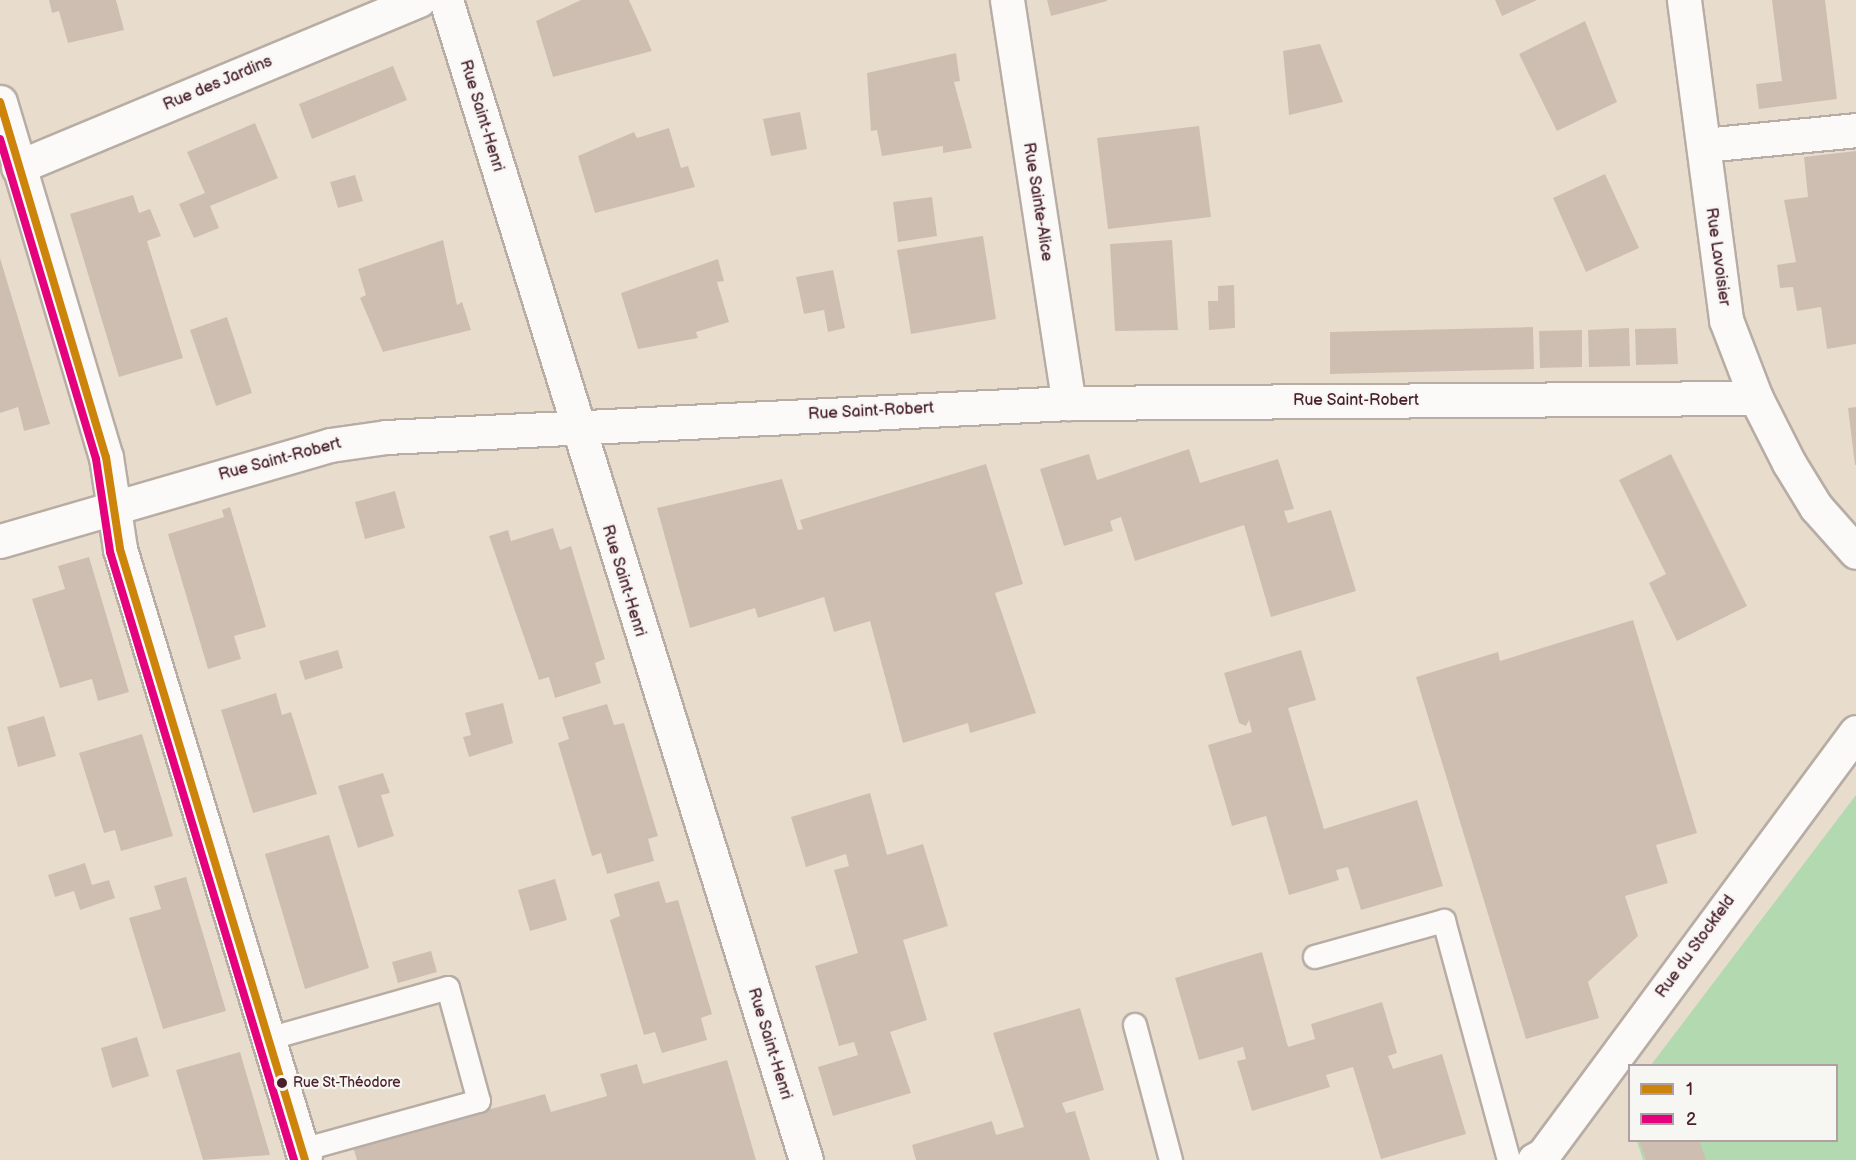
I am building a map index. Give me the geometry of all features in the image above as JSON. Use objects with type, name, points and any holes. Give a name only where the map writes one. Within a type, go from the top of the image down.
[{"type":"street","name":"Rue des Jardins","points":[[18,167],[419,0]]},
{"type":"street","name":"Rue Saint-Henri","points":[[446,0],[575,426],[806,1160]]},
{"type":"street","name":"Rue Sainte-Alice","points":[[1007,0],[1069,403]]},
{"type":"street","name":"Rue Lavoisier","points":[[1684,0],[1704,146],[1719,286],[1756,398],[1816,507],[1856,552]]},
{"type":"street","points":[[0,102],[106,457],[120,549],[304,1155]]},
{"type":"street","points":[[1704,146],[1856,130]]},
{"type":"street","name":"Rue Saint-Robert","points":[[0,541],[330,445],[575,426],[1069,403],[1756,398]]},
{"type":"street","name":"Rue du Stockfeld","points":[[1534,1160],[1543,1155],[1856,732]]},
{"type":"lane","points":[[1315,957],[1444,921],[1509,1160]]},
{"type":"lane","points":[[268,1039],[448,988],[479,1101],[304,1155]]},
{"type":"lane","points":[[1135,1025],[1171,1160]]},
{"type":"green space","points":[[1856,795],[1856,1160],[1643,1160],[1637,1142],[1838,1142],[1838,1064],[1652,1064]]},
{"type":"building","points":[[49,0],[116,0],[124,30],[68,43],[59,11],[52,13]]},
{"type":"building","points":[[581,0],[629,0],[652,51],[553,77],[536,21]]},
{"type":"building","points":[[1047,0],[1107,0],[1107,1],[1051,16]]},
{"type":"building","points":[[1495,0],[1537,0],[1502,16]]},
{"type":"building","points":[[1772,0],[1825,0],[1837,99],[1759,109],[1756,84],[1782,81]]},
{"type":"building","points":[[1585,21],[1617,102],[1557,131],[1519,54]]},
{"type":"building","points":[[1320,44],[1343,102],[1289,115],[1283,51]]},
{"type":"building","points":[[956,53],[960,81],[954,82],[972,148],[943,153],[943,146],[882,156],[877,130],[871,131],[867,73]]},
{"type":"building","points":[[393,66],[407,100],[312,139],[299,104]]},
{"type":"building","points":[[800,112],[807,149],[771,156],[763,119]]},
{"type":"building","points":[[255,123],[278,178],[210,206],[219,228],[194,238],[179,204],[205,193],[187,152]]},
{"type":"building","points":[[1199,126],[1211,217],[1108,229],[1097,138]]},
{"type":"building","points":[[669,128],[681,168],[688,166],[695,187],[595,213],[578,156],[634,132],[637,138]]},
{"type":"building","points":[[1856,151],[1856,344],[1827,349],[1821,307],[1797,311],[1793,287],[1780,288],[1777,265],[1796,262],[1784,200],[1808,197],[1804,157]]},
{"type":"building","points":[[1605,174],[1639,248],[1586,272],[1553,198]]},
{"type":"building","points":[[355,175],[363,201],[338,208],[330,182]]},
{"type":"building","points":[[133,195],[139,213],[150,209],[161,236],[147,241],[183,358],[119,377],[70,214]]},
{"type":"building","points":[[932,197],[937,236],[898,242],[893,202]]},
{"type":"building","points":[[983,236],[996,319],[911,334],[897,250]]},
{"type":"building","points":[[443,240],[457,305],[462,302],[471,330],[383,352],[360,298],[366,295],[358,269]]},
{"type":"building","points":[[1172,240],[1178,330],[1115,331],[1110,244]]},
{"type":"building","points":[[0,258],[50,424],[24,431],[18,407],[0,413]]},
{"type":"building","points":[[718,259],[724,281],[717,282],[729,322],[696,332],[698,338],[638,349],[621,293]]},
{"type":"building","points":[[833,270],[845,328],[828,332],[824,310],[804,314],[796,277]]},
{"type":"building","points":[[1234,285],[1235,328],[1209,330],[1208,301],[1218,301],[1218,286]]},
{"type":"building","points":[[227,317],[252,393],[216,406],[190,330]]},
{"type":"building","points":[[1533,327],[1534,369],[1330,374],[1330,332]]},
{"type":"building","points":[[1629,328],[1630,366],[1589,367],[1588,330]]},
{"type":"building","points":[[1676,328],[1678,364],[1636,365],[1635,329]]},
{"type":"building","points":[[1582,330],[1582,367],[1540,368],[1539,331]]},
{"type":"building","points":[[1856,407],[1856,465],[1855,465],[1848,408]]},
{"type":"building","points":[[1189,449],[1200,483],[1278,459],[1294,509],[1284,511],[1288,523],[1331,510],[1356,591],[1271,617],[1244,525],[1135,561],[1121,517],[1110,521],[1113,531],[1064,546],[1040,469],[1089,454],[1097,480]]},
{"type":"building","points":[[1671,454],[1747,606],[1677,641],[1649,583],[1666,574],[1619,480]]},
{"type":"building","points":[[986,464],[1023,584],[995,593],[1036,713],[970,733],[968,723],[903,743],[870,621],[834,632],[824,597],[758,618],[755,608],[690,628],[657,508],[782,479],[798,530],[803,529],[800,520]]},
{"type":"building","points":[[395,491],[405,528],[365,539],[355,502]]},
{"type":"building","points":[[230,507],[266,627],[234,636],[241,659],[208,669],[168,534],[224,517],[222,510]]},
{"type":"building","points":[[553,528],[560,550],[571,546],[605,659],[595,663],[601,683],[555,698],[549,677],[539,680],[489,536],[508,530],[511,541]]},
{"type":"building","points":[[89,557],[129,692],[98,701],[92,679],[60,688],[32,599],[65,589],[58,566]]},
{"type":"building","points":[[1633,620],[1697,833],[1656,845],[1668,883],[1625,896],[1638,936],[1588,982],[1599,1018],[1526,1039],[1416,677],[1498,652],[1500,661]]},
{"type":"building","points":[[338,650],[343,668],[305,680],[299,661]]},
{"type":"building","points":[[1301,650],[1316,700],[1288,708],[1324,829],[1417,800],[1443,886],[1361,910],[1348,867],[1336,870],[1339,880],[1289,895],[1266,816],[1232,826],[1208,745],[1252,732],[1249,720],[1246,726],[1239,723],[1224,673]]},
{"type":"building","points":[[276,693],[282,715],[291,712],[317,794],[253,813],[221,710]]},
{"type":"building","points":[[503,703],[513,743],[469,757],[463,737],[471,735],[465,713]]},
{"type":"building","points":[[607,704],[614,725],[624,723],[658,836],[648,839],[654,861],[607,874],[601,853],[592,856],[558,743],[569,739],[562,717]]},
{"type":"building","points":[[44,716],[56,756],[18,767],[7,727]]},
{"type":"building","points":[[142,734],[173,836],[121,851],[115,830],[104,833],[79,753]]},
{"type":"building","points":[[383,773],[390,793],[381,795],[394,836],[358,848],[338,786]]},
{"type":"building","points":[[870,793],[887,855],[923,844],[948,926],[903,940],[927,1020],[890,1032],[911,1093],[833,1116],[818,1067],[858,1055],[854,1042],[839,1046],[815,966],[858,953],[834,870],[849,866],[846,854],[806,867],[791,817]]},
{"type":"building","points":[[329,835],[369,968],[305,989],[265,854]]},
{"type":"building","points":[[85,863],[92,885],[109,880],[115,898],[80,910],[74,891],[55,897],[48,875]]},
{"type":"building","points":[[186,877],[226,1011],[163,1029],[129,918],[161,909],[154,886]]},
{"type":"building","points":[[555,879],[567,920],[530,931],[518,890]]},
{"type":"building","points":[[659,881],[666,903],[678,900],[712,1014],[701,1018],[707,1040],[662,1053],[655,1032],[644,1035],[610,920],[620,916],[614,894]]},
{"type":"building","points":[[431,951],[437,972],[398,983],[392,962]]},
{"type":"building","points":[[1262,952],[1288,1047],[1315,1039],[1311,1024],[1382,1002],[1397,1053],[1388,1056],[1393,1069],[1442,1054],[1466,1134],[1381,1159],[1353,1067],[1326,1075],[1330,1087],[1252,1111],[1237,1061],[1246,1059],[1243,1047],[1199,1060],[1175,978]]},
{"type":"building","points":[[1080,1008],[1104,1090],[1062,1103],[1066,1113],[1075,1111],[1090,1160],[916,1160],[912,1145],[992,1121],[996,1135],[1024,1127],[993,1033]]},
{"type":"building","points":[[137,1037],[149,1076],[112,1088],[101,1048]]},
{"type":"building","points":[[240,1052],[270,1155],[203,1160],[176,1070]]},
{"type":"building","points":[[727,1060],[756,1160],[357,1160],[353,1147],[545,1094],[551,1112],[607,1096],[600,1074],[637,1064],[643,1084]]},
{"type":"building","points":[[1640,1142],[1700,1142],[1706,1160],[1646,1160]]},
{"type":"transit line","name":"1","points":[[0,102],[106,457],[120,549],[305,1160]]},
{"type":"transit line","name":"2","points":[[0,139],[96,459],[110,552],[294,1160]]},
{"type":"place","name":"Rue St-Théodore","points":[[282,1083]]}]
